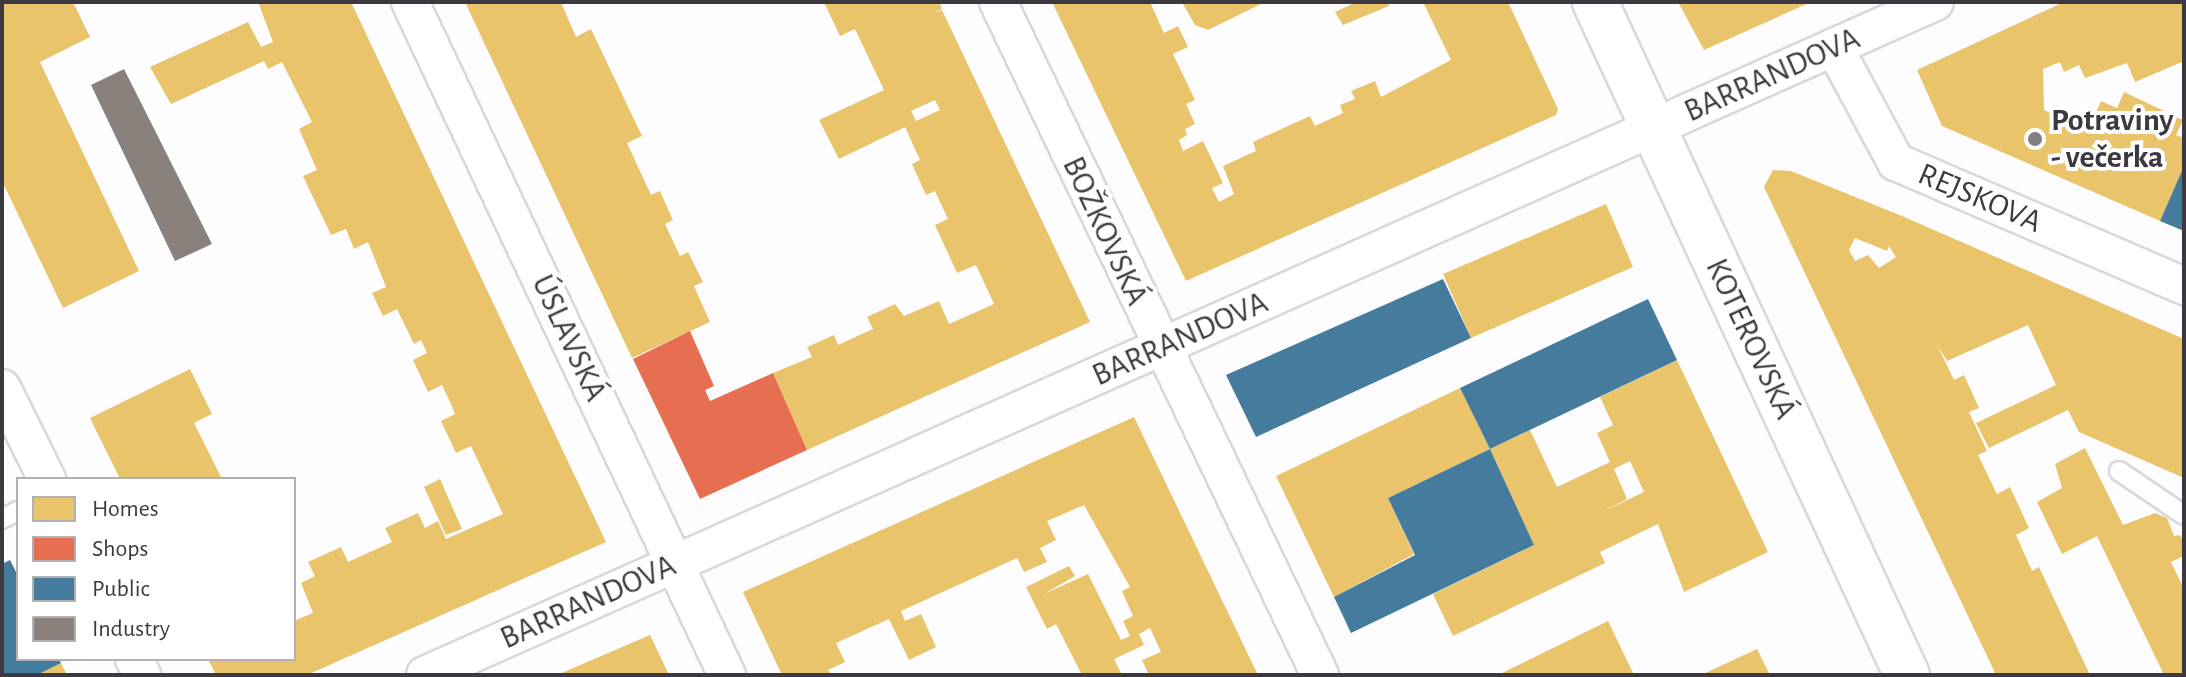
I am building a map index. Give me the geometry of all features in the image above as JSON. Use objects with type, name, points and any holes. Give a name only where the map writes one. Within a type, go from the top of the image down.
[{"type":"street","name":"ÚSLAVSKÁ","points":[[410,2],[727,675]]},
{"type":"street","name":"BOŽKOVSKÁ","points":[[998,2],[1160,347],[1320,675]]},
{"type":"street","name":"KOTEROVSKÁ","points":[[1595,2],[1907,675]]},
{"type":"street","name":"BARRANDOVA","points":[[425,675],[1935,2]]},
{"type":"street","name":"REJSKOVA","points":[[1834,47],[1896,162],[2184,286]]},
{"type":"street","points":[[2,388],[46,477]]},
{"type":"lane","points":[[2119,471],[2184,515]]},
{"type":"building: Homes","points":[[2,2],[73,2],[90,37],[40,62],[139,271],[63,308],[2,181]]},
{"type":"building: Homes","points":[[258,2],[351,2],[606,542],[307,675],[216,675],[209,661],[296,661],[296,620],[313,613],[301,583],[315,576],[308,562],[341,547],[348,562],[392,542],[385,528],[418,513],[425,528],[438,521],[446,539],[503,514],[471,446],[456,453],[441,421],[455,414],[451,404],[442,385],[428,392],[413,360],[427,353],[421,340],[414,344],[397,309],[383,316],[372,293],[386,287],[368,242],[354,249],[346,229],[331,235],[303,176],[317,170],[299,129],[312,122],[282,62],[268,69],[264,61],[171,104],[150,67],[248,22],[261,47],[273,42]]},
{"type":"building: Homes","points":[[465,2],[561,2],[576,37],[591,29],[642,136],[627,143],[651,195],[660,191],[673,220],[665,224],[680,256],[688,252],[703,282],[694,286],[710,322],[632,358]]},
{"type":"building: Homes","points":[[824,2],[939,2],[942,9],[932,13],[942,10],[1090,322],[807,450],[773,373],[812,357],[807,347],[834,335],[838,345],[873,329],[867,317],[895,304],[904,316],[939,301],[949,324],[994,304],[976,265],[957,273],[935,225],[948,219],[935,191],[926,195],[912,164],[920,160],[905,127],[839,159],[819,120],[884,90],[855,29],[840,36]],"holes":[[[935,100],[940,110],[916,121],[911,111]]]},
{"type":"building: Homes","points":[[1052,2],[1150,2],[1164,33],[1178,26],[1188,47],[1173,54],[1195,100],[1186,104],[1195,124],[1185,129],[1187,135],[1179,140],[1183,151],[1203,141],[1223,183],[1212,188],[1219,202],[1234,194],[1223,166],[1256,151],[1253,142],[1310,116],[1315,126],[1343,113],[1340,105],[1355,99],[1351,91],[1375,81],[1381,97],[1451,60],[1423,2],[1508,2],[1558,109],[1556,115],[1186,281]]},
{"type":"building: Homes","points":[[1265,2],[1208,30],[1195,25],[1183,4]]},
{"type":"building: Homes","points":[[1356,2],[1387,2],[1389,6],[1343,25],[1335,12]]},
{"type":"building: Homes","points":[[1678,2],[1811,2],[1704,50]]},
{"type":"building: Homes","points":[[2064,2],[2184,2],[2184,61],[2135,82],[2127,63],[2085,78],[2079,65],[2064,72],[2060,62],[2043,69],[2044,110],[2069,121],[2075,112],[2093,120],[2101,101],[2117,108],[2124,92],[2183,120],[2176,135],[2184,138],[2184,166],[2160,221],[1942,126],[1917,70]]},
{"type":"building: Homes","points":[[1773,170],[1791,171],[2184,339],[2184,478],[2079,432],[2068,410],[1989,448],[1976,423],[2056,385],[2028,325],[1947,361],[1937,345],[1954,380],[1964,375],[1979,408],[1969,412],[1987,451],[1978,455],[1997,494],[2010,487],[2029,528],[2016,535],[2032,571],[2039,567],[2090,675],[1996,675],[1764,187]],"holes":[[[1855,238],[1887,251],[1889,246],[1896,257],[1879,268],[1868,255],[1855,261],[1849,250]]]},
{"type":"building: Homes","points":[[1606,204],[1633,267],[1471,338],[1443,274]]},
{"type":"building: Homes","points":[[1677,360],[1768,552],[1684,592],[1658,524],[1600,552],[1605,563],[1453,636],[1433,594],[1534,545],[1490,449],[1530,430],[1557,487],[1610,462],[1597,433],[1613,425],[1600,397]],"holes":[[[1630,461],[1644,492],[1600,513],[1627,499],[1614,469]]]},
{"type":"building: Homes","points":[[190,369],[212,414],[194,423],[221,477],[119,477],[90,418]]},
{"type":"building: Homes","points":[[1460,388],[1490,449],[1388,498],[1414,554],[1334,597],[1276,476]]},
{"type":"building: Homes","points":[[1134,417],[1258,675],[1149,675],[1142,660],[1161,652],[1150,628],[1139,634],[1144,645],[1114,659],[1122,675],[1082,675],[1056,624],[1047,629],[1026,587],[1069,566],[1075,576],[1044,594],[1088,574],[1121,640],[1130,636],[1123,621],[1133,616],[1122,591],[1130,587],[1084,505],[1047,521],[1056,540],[1040,548],[1047,562],[1024,572],[1017,558],[901,611],[905,621],[921,614],[936,647],[909,660],[889,619],[836,643],[845,662],[828,670],[831,675],[782,675],[743,592]]},
{"type":"building: Homes","points":[[2085,448],[2123,525],[2155,513],[2167,518],[2174,536],[2180,535],[2184,543],[2184,556],[2171,562],[2184,589],[2184,675],[2164,675],[2097,536],[2062,554],[2037,502],[2062,488],[2055,464]]},
{"type":"building: Homes","points":[[440,479],[462,529],[446,535],[424,487]]},
{"type":"building: Homes","points":[[1608,621],[1634,675],[1498,675]]},
{"type":"building: Homes","points":[[650,635],[669,675],[557,675]]},
{"type":"building: Homes","points":[[1757,649],[1770,675],[1701,675]]},
{"type":"building: Homes","points":[[61,663],[67,675],[37,675]]},
{"type":"building: Shops","points":[[690,331],[714,386],[705,390],[710,401],[773,373],[807,450],[700,499],[633,359]]},
{"type":"building: Public","points":[[2184,166],[2184,231],[2160,221]]},
{"type":"building: Public","points":[[1443,279],[1471,338],[1256,437],[1226,375]]},
{"type":"building: Public","points":[[1648,299],[1677,360],[1490,449],[1460,388]]},
{"type":"building: Public","points":[[1490,449],[1534,545],[1351,633],[1334,597],[1415,555],[1388,498]]},
{"type":"building: Public","points":[[10,560],[16,572],[16,661],[61,663],[37,675],[2,675],[2,564]]},
{"type":"building: Industry","points":[[124,69],[212,244],[175,261],[91,85]]},
{"type":"place","name":"Potraviny - večerka","points":[[2035,139]]}]
